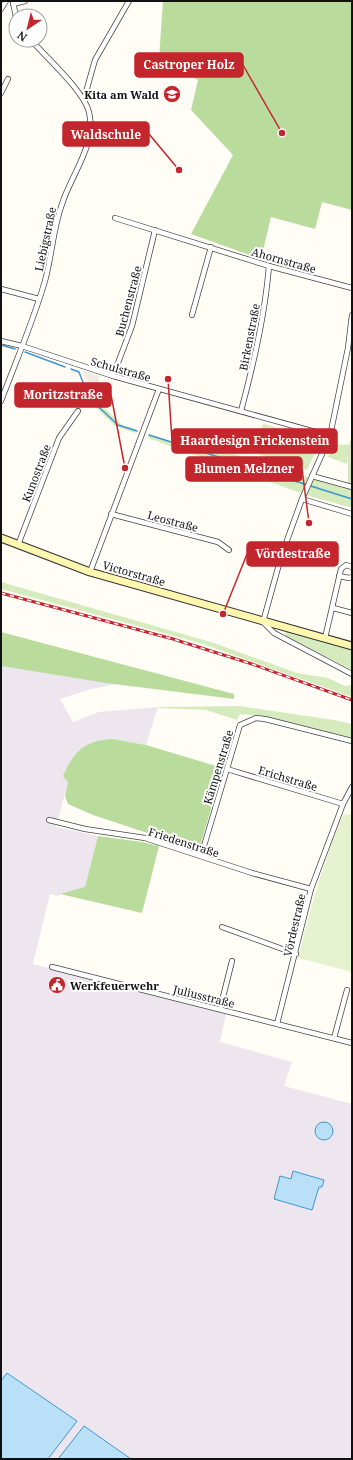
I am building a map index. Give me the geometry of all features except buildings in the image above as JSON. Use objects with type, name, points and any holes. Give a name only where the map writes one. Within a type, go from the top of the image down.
[{"type":"street","points":[[1,10],[6,1]]},
{"type":"street","points":[[13,2],[25,1]]},
{"type":"street","points":[[84,99],[95,60],[129,1]]},
{"type":"street","name":"Liebigstraße","points":[[1,401],[39,300],[49,264],[53,235],[62,204],[89,141],[91,122],[84,99],[38,48]]},
{"type":"street","points":[[1,93],[8,78]]},
{"type":"street","name":"Ahornstraße","points":[[115,218],[269,266],[352,288]]},
{"type":"street","name":"Buchenstraße","points":[[114,376],[132,326],[156,230]]},
{"type":"street","points":[[192,316],[211,247]]},
{"type":"street","name":"Birkenstraße","points":[[241,411],[258,343],[267,291],[269,266]]},
{"type":"street","points":[[1,289],[39,300]]},
{"type":"street","points":[[263,622],[281,557],[302,499],[330,436],[348,348],[352,315]]},
{"type":"street","name":"Schulstraße","points":[[1,341],[22,346],[159,389],[330,436]]},
{"type":"street","points":[[90,572],[159,389]]},
{"type":"street","name":"Kunostraße","points":[[18,545],[59,438],[78,411]]},
{"type":"street","points":[[312,476],[352,488]]},
{"type":"street","points":[[302,499],[352,514]]},
{"type":"street","name":"Leostraße","points":[[111,514],[218,542],[229,550]]},
{"type":"street","name":"Victorstraße","points":[[1,538],[90,572],[352,646]]},
{"type":"street","points":[[325,638],[339,576],[343,566],[346,565],[352,567]]},
{"type":"street","points":[[339,576],[349,578],[352,576]]},
{"type":"street","points":[[333,608],[352,613]]},
{"type":"street","name":"Victorstraße","points":[[263,622],[274,633],[352,674]]},
{"type":"street","name":"Kämpenstraße","points":[[201,856],[240,725],[256,718],[265,719],[352,741]]},
{"type":"street","name":"Erichstraße","points":[[227,769],[344,804]]},
{"type":"street","name":"Vördestraße","points":[[277,1024],[296,954],[311,889],[352,787]]},
{"type":"street","name":"Friedenstraße","points":[[49,820],[85,829],[145,838],[279,881],[311,889]]},
{"type":"street","points":[[222,927],[296,954]]},
{"type":"street","points":[[220,1009],[232,962]]},
{"type":"street","name":"Juliusstraße","points":[[52,967],[352,1043]]},
{"type":"street","points":[[334,1038],[347,990]]},
{"type":"shaded area","points":[[82,370],[100,376],[93,395],[90,390]]},
{"type":"shaded area","points":[[1,666],[116,684],[91,689],[60,699],[73,722],[99,712],[158,707],[146,745],[113,739],[68,782],[56,827],[98,836],[85,888],[60,894],[59,896],[50,894],[33,964],[226,1014],[220,1042],[292,1062],[284,1086],[352,1104],[352,1459],[1,1459]]},
{"type":"green space","points":[[163,1],[352,1],[352,210],[322,202],[315,229],[271,217],[261,259],[191,234],[233,155],[191,110],[198,80],[159,59]]},
{"type":"green space","points":[[91,395],[122,425],[136,429],[135,433],[115,426],[88,400]]},
{"type":"green space","points":[[263,424],[318,439],[320,442],[307,470],[252,452],[257,432],[260,432]]},
{"type":"green space","points":[[149,434],[171,441],[174,435],[346,489],[348,483],[352,484],[352,508],[306,495],[148,438]]},
{"type":"green space","points":[[352,435],[352,484],[348,483],[348,448]]},
{"type":"green space","points":[[334,444],[349,445],[347,464],[328,457]]},
{"type":"green space","points":[[1,582],[214,643],[297,673],[328,678],[345,686],[352,685],[352,697],[200,643],[1,589]]},
{"type":"green space","points":[[288,631],[352,650],[352,670],[286,636],[285,633]]},
{"type":"green space","points":[[1,632],[234,694],[234,699],[106,683],[1,666]]},
{"type":"green space","points":[[239,706],[352,724],[352,738],[264,716],[240,714],[237,720],[206,710],[158,707]]},
{"type":"green space","points":[[113,739],[146,745],[223,768],[199,850],[93,815],[68,804],[65,796],[68,782],[63,776],[76,754],[82,748],[95,742]]},
{"type":"green space","points":[[343,814],[352,815],[352,972],[298,958],[318,885],[329,850]]},
{"type":"green space","points":[[98,836],[159,846],[142,913],[60,894],[85,887]]},
{"type":"water","points":[[324,1122],[330,1125],[333,1131],[330,1137],[324,1140],[318,1137],[315,1131],[318,1125]]},
{"type":"water","points":[[293,1171],[324,1180],[322,1187],[319,1187],[312,1210],[274,1199],[280,1176],[291,1179]]},
{"type":"water","points":[[7,1373],[77,1421],[48,1459],[1,1459],[1,1381]]},
{"type":"water","points":[[84,1426],[131,1459],[58,1459]]},
{"type":"waterway","points":[[1,345],[15,349]]},
{"type":"waterway","points":[[25,352],[65,367]]},
{"type":"waterway","points":[[71,369],[79,372],[89,398],[118,425],[137,431]]},
{"type":"waterway","points":[[149,435],[352,499]]},
{"type":"railway","points":[[1,593],[173,639],[252,664],[352,700]]},
{"type":"place","name":"Kita am Wald","points":[[172,94]]},
{"type":"place","name":"Castroper Holz","points":[[282,133]]},
{"type":"place","name":"Waldschule","points":[[179,170]]},
{"type":"place","name":"Haardesign Frickenstein","points":[[168,379]]},
{"type":"place","name":"Moritzstraße","points":[[125,468]]},
{"type":"place","name":"Blumen Melzner","points":[[309,523]]},
{"type":"place","name":"Vördestraße","points":[[223,614]]},
{"type":"place","name":"Werkfeuerwehr","points":[[57,985]]}]
